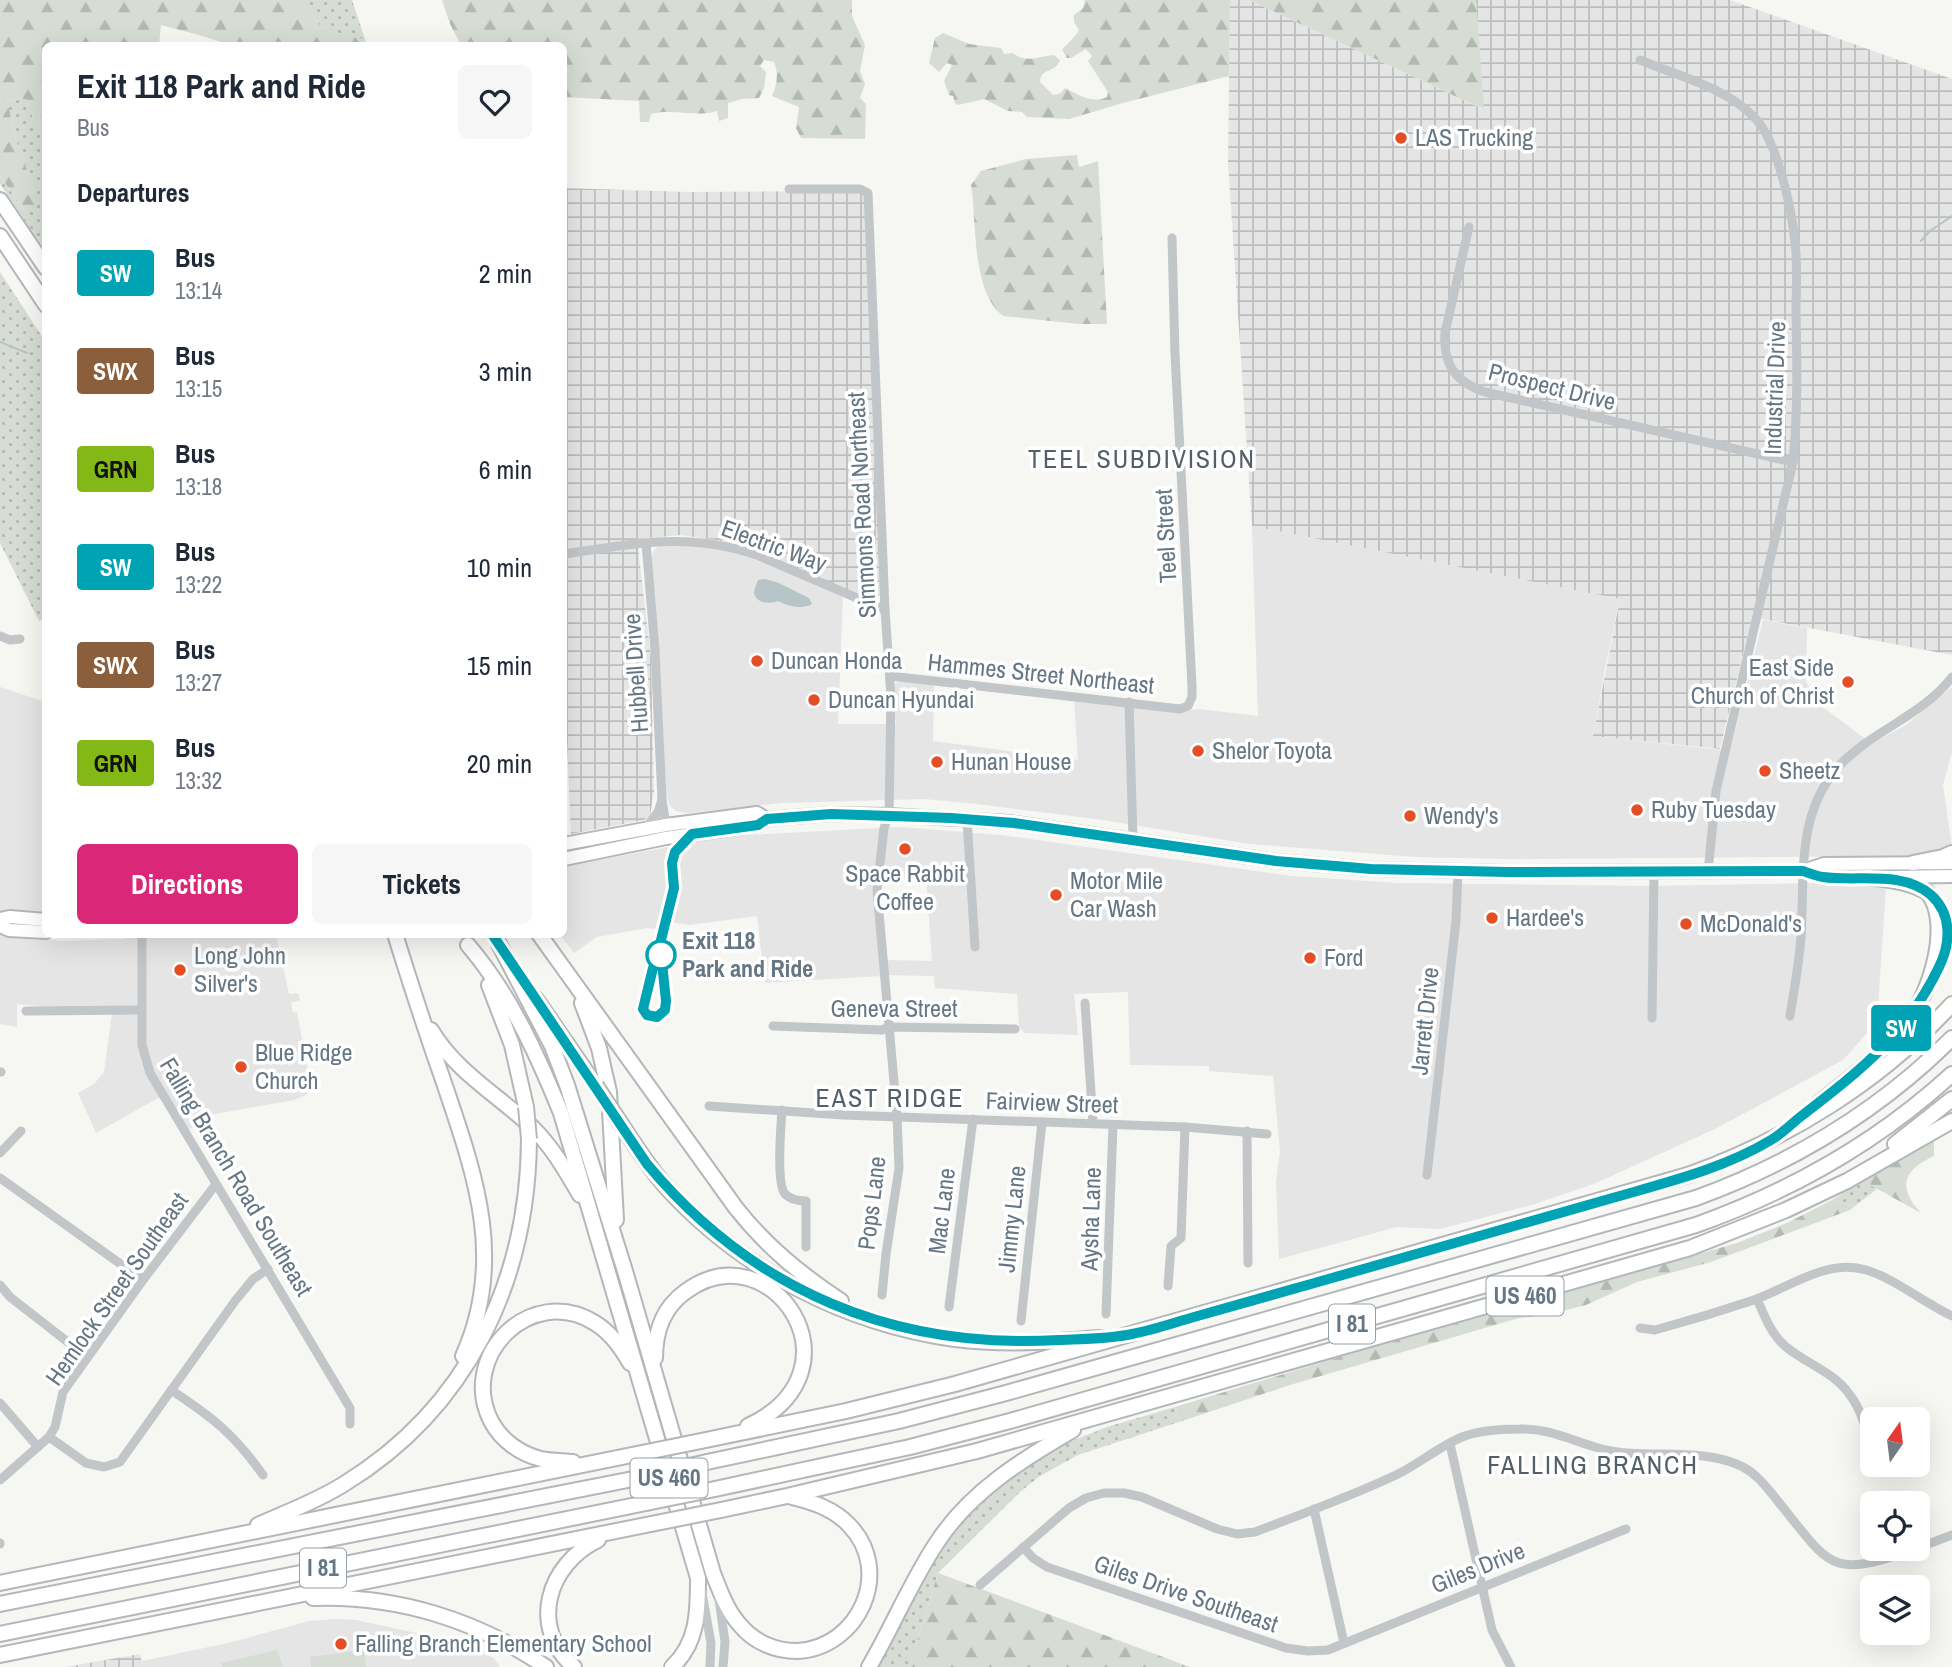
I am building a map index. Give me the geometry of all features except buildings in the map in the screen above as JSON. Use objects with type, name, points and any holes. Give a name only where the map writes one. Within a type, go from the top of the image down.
[{"type":"highway","points":[[0,200],[42,262]]},
{"type":"highway","points":[[0,236],[42,299]]},
{"type":"highway","points":[[1913,863],[1943,858],[1952,853]]},
{"type":"highway","points":[[1771,1140],[1857,1073],[1905,1025],[1928,992],[1946,950],[1948,920],[1942,906],[1933,897],[1910,884],[1867,877]]},
{"type":"highway","points":[[396,938],[481,1205],[484,1234],[482,1290],[468,1346],[446,1392]]},
{"type":"highway","points":[[542,938],[752,1229],[809,1280],[869,1318]]},
{"type":"highway","name":"US 460","points":[[495,939],[647,1164],[667,1188],[722,1239],[755,1263],[831,1304],[924,1333],[978,1341],[1027,1343],[1132,1335],[1712,1167],[1771,1140],[1822,1111],[1865,1082],[1907,1048],[1952,1004]]},
{"type":"highway","name":"US 460","points":[[495,939],[552,1046],[567,1085],[625,1270],[713,1573]]},
{"type":"highway","points":[[237,1535],[345,1484],[407,1434],[446,1392],[468,1362],[491,1322],[515,1256],[526,1204],[529,1139],[520,1073],[504,1018],[465,940]]},
{"type":"highway","name":"US 460","points":[[465,940],[486,965],[531,1043],[561,1114],[698,1578],[697,1615],[693,1635],[684,1653],[672,1667]]},
{"type":"highway","points":[[572,979],[592,1026],[607,1081],[612,1127],[614,1209],[625,1270]]},
{"type":"highway","points":[[418,1007],[436,1039],[461,1068],[517,1114],[547,1143],[593,1219]]},
{"type":"highway","name":"I 81","points":[[0,1605],[638,1478],[899,1421],[1696,1198],[1755,1175],[1842,1127],[1912,1075],[1952,1038]]},
{"type":"highway","name":"I 81","points":[[0,1634],[910,1447],[1010,1421],[1696,1225],[1788,1187],[1832,1163],[1902,1116],[1952,1074]]},
{"type":"highway","points":[[1811,1198],[1886,1151],[1952,1099]]},
{"type":"highway","name":"US 460","points":[[574,1667],[559,1651],[554,1640],[548,1615],[550,1594],[559,1573],[574,1555],[617,1531],[787,1496],[966,1454],[1690,1248],[1760,1222],[1811,1198],[1952,1121]]},
{"type":"highway","points":[[656,1377],[655,1346],[659,1328],[668,1308],[686,1291],[704,1281],[731,1277],[757,1282],[779,1296],[792,1311],[800,1327],[804,1353],[800,1376],[789,1396],[773,1413],[727,1436]]},
{"type":"highway","points":[[596,1462],[543,1459],[517,1449],[505,1440],[489,1417],[483,1393],[484,1370],[491,1351],[505,1333],[524,1319],[550,1312],[570,1313],[589,1319],[610,1335],[640,1379]]},
{"type":"highway","points":[[0,1583],[727,1436],[887,1401],[1132,1335]]},
{"type":"highway","points":[[869,1667],[929,1554],[939,1538],[970,1503],[1022,1460],[1092,1419]]},
{"type":"highway","points":[[713,1573],[737,1622],[750,1635],[766,1645],[782,1650],[808,1650],[831,1642],[849,1629],[861,1611],[869,1584],[868,1562],[861,1542],[849,1525],[832,1512],[811,1502],[787,1496]]},
{"type":"highway","points":[[0,1654],[617,1531]]},
{"type":"highway","points":[[266,1601],[353,1598],[420,1609],[508,1642],[546,1667]]},
{"type":"main road","points":[[567,858],[666,831],[714,822],[723,817],[757,813],[767,819]]},
{"type":"main road","points":[[567,843],[645,829],[666,831],[758,825],[767,819],[831,814],[889,815],[1014,823],[1298,863],[1371,869],[1458,872],[1803,871],[1824,877],[1952,876]]},
{"type":"main road","points":[[1803,871],[1824,864],[1952,863]]},
{"type":"main road","points":[[0,919],[10,917],[42,920]]},
{"type":"main road","points":[[0,926],[9,930],[42,932]]},
{"type":"street","name":"Industrial Drive","points":[[1640,60],[1735,99],[1757,119],[1773,149],[1784,182],[1795,243],[1797,369],[1793,462],[1716,791],[1708,872]]},
{"type":"street","name":"Simmons Road Northeast","points":[[789,189],[860,189],[868,193],[892,737],[889,815],[882,840],[877,890],[890,1027]]},
{"type":"street","name":"Prospect Drive","points":[[1469,227],[1444,345],[1449,366],[1463,382],[1474,389],[1493,394],[1793,462]]},
{"type":"street","name":"Teel Street","points":[[1172,238],[1175,354],[1192,686],[1192,697],[1188,706]]},
{"type":"street","name":"Electric Way","points":[[567,554],[646,542],[690,540],[738,548],[885,610]]},
{"type":"street","name":"Hubbell Drive","points":[[646,542],[666,831]]},
{"type":"street","points":[[0,636],[10,640],[20,639]]},
{"type":"street","name":"Hammes Street Northeast","points":[[890,676],[1180,709],[1188,706]]},
{"type":"street","points":[[1790,1016],[1799,958],[1803,871],[1810,816],[1830,777],[1858,749],[1926,704],[1952,677]]},
{"type":"street","points":[[1129,702],[1133,840]]},
{"type":"street","points":[[645,829],[658,812],[662,800]]},
{"type":"street","points":[[967,819],[975,947]]},
{"type":"street","name":"Jarrett Drive","points":[[1427,1175],[1456,921],[1458,872]]},
{"type":"street","points":[[1652,1018],[1654,872]]},
{"type":"street","name":"Falling Branch Road Southeast","points":[[142,938],[142,1045],[150,1073],[350,1408],[350,1424]]},
{"type":"street","points":[[1085,1003],[1093,1124]]},
{"type":"street","points":[[26,1011],[140,1010]]},
{"type":"street","name":"Geneva Street","points":[[773,1026],[883,1030],[890,1027],[1015,1028]]},
{"type":"street","name":"Pops Lane","points":[[882,1295],[899,1168],[890,1027]]},
{"type":"street","name":"Fairview Street","points":[[709,1106],[843,1115],[1185,1127],[1267,1134]]},
{"type":"street","points":[[782,1110],[782,1185],[786,1195],[806,1202],[806,1247]]},
{"type":"street","name":"Mac Lane","points":[[949,1307],[973,1119]]},
{"type":"street","name":"Jimmy Lane","points":[[1021,1321],[1042,1122]]},
{"type":"street","name":"Aysha Lane","points":[[1106,1314],[1113,1125]]},
{"type":"street","points":[[1168,1286],[1171,1246],[1181,1238],[1185,1127]]},
{"type":"street","points":[[0,1153],[21,1131]]},
{"type":"street","points":[[1247,1132],[1248,1263]]},
{"type":"street","points":[[0,1178],[143,1280]]},
{"type":"street","name":"Hemlock Street Southeast","points":[[0,1480],[49,1437],[55,1427],[63,1392],[216,1184]]},
{"type":"street","points":[[1640,1328],[1655,1330],[1757,1299],[1817,1274],[1854,1267],[1875,1273],[1952,1315]]},
{"type":"street","points":[[49,1437],[86,1463],[104,1467],[120,1462],[235,1301],[253,1279],[268,1269]]},
{"type":"street","points":[[0,1285],[10,1297],[87,1357]]},
{"type":"street","points":[[1757,1299],[1774,1333],[1785,1346],[1833,1377],[1850,1394],[1860,1413]]},
{"type":"street","points":[[171,1390],[205,1412],[232,1435],[263,1475]]},
{"type":"street","points":[[0,1403],[38,1447]]},
{"type":"street","points":[[980,1585],[1069,1508],[1086,1498],[1104,1493],[1124,1493],[1142,1497],[1217,1529],[1237,1534],[1255,1532],[1398,1474],[1463,1437],[1482,1432],[1524,1429],[1556,1433],[1604,1450],[1665,1453],[1730,1462],[1761,1480],[1828,1560],[1857,1566],[1880,1561]]},
{"type":"street","points":[[1450,1444],[1492,1630],[1511,1667]]},
{"type":"street","points":[[1314,1508],[1344,1643]]},
{"type":"street","name":"Giles Drive","points":[[1344,1643],[1626,1529]]},
{"type":"street","points":[[1930,1543],[1952,1535]]},
{"type":"street","name":"Giles Drive Southeast","points":[[1023,1547],[1033,1558],[1048,1567],[1286,1647],[1320,1651],[1344,1643]]},
{"type":"street","points":[[713,1573],[724,1629],[723,1667]]},
{"type":"street","points":[[698,1578],[709,1630],[710,1667]]},
{"type":"shaded area","points":[[1230,0],[1249,0],[1483,109],[1476,0],[1730,0],[1952,79],[1952,655],[1752,617],[1720,749],[1593,736],[1620,599],[1252,526],[1228,162]]},
{"type":"shaded area","points":[[567,188],[690,192],[845,191],[861,194],[864,196],[880,594],[877,598],[868,598],[752,549],[723,541],[681,535],[637,539],[651,658],[654,791],[650,816],[644,820],[571,834],[567,740]]},
{"type":"shaded area","points":[[1252,526],[1620,599],[1593,736],[1730,751],[1763,620],[1807,628],[1806,681],[1816,702],[1864,738],[1869,745],[1906,725],[1952,687],[1952,752],[1943,785],[1952,847],[1921,856],[1508,859],[1415,857],[1250,844],[1096,819],[924,799],[782,803],[688,813],[676,811],[670,806],[665,791],[660,665],[651,558],[659,546],[689,544],[736,552],[843,595],[838,724],[896,724],[896,683],[901,681],[934,685],[933,741],[1078,760],[1074,699],[1180,711],[1199,709],[1258,716]]},
{"type":"shaded area","points":[[765,579],[809,598],[812,604],[799,607],[778,601],[760,601],[754,591],[758,580]]},
{"type":"shaded area","points":[[0,687],[42,701],[42,915],[0,911]]},
{"type":"shaded area","points":[[900,827],[1001,835],[1292,876],[1397,883],[1646,886],[1821,883],[1886,887],[1877,1022],[1843,1060],[1715,1129],[1596,1183],[1532,1205],[1440,1229],[1397,1227],[1279,1259],[1276,1182],[1280,1151],[1273,1076],[1209,1071],[1209,1066],[1130,1065],[1128,992],[1074,994],[1078,1035],[1025,1033],[1019,1027],[1017,994],[935,988],[934,976],[887,975],[885,960],[932,961],[926,878],[873,880],[880,976],[765,983],[757,916],[689,925],[658,920],[655,929],[597,937],[574,953],[562,938],[567,938],[567,865],[730,836]]},
{"type":"shaded area","points":[[0,933],[62,941],[277,938],[289,994],[298,993],[300,1000],[291,1003],[293,1013],[297,1012],[311,1090],[294,1100],[209,1115],[189,1130],[165,1094],[96,1133],[78,1093],[94,1084],[104,1072],[113,1006],[50,1007],[17,1004],[17,1027],[0,1024]]},
{"type":"shaded area","name":"Falling Branch Elementary School","points":[[356,1620],[442,1636],[494,1658],[500,1667],[143,1667],[142,1661],[228,1643],[309,1621]]},
{"type":"shaded area","points":[[140,1654],[143,1667],[65,1667]]},
{"type":"green space","points":[[0,0],[301,0],[323,30],[361,38],[363,42],[221,42],[161,25],[159,42],[42,42],[42,125],[35,124],[26,99],[7,100],[16,140],[33,186],[34,209],[27,214],[0,176]]},
{"type":"green space","points":[[301,0],[352,0],[366,42],[360,38],[323,30]]},
{"type":"green space","points":[[442,0],[852,0],[852,16],[865,45],[860,71],[865,84],[860,98],[866,104],[865,139],[801,138],[796,128],[799,107],[772,96],[777,79],[774,62],[764,60],[760,66],[766,72],[764,88],[759,98],[728,103],[728,118],[719,121],[717,111],[700,114],[659,112],[651,114],[649,122],[640,122],[639,101],[567,97],[567,42],[459,42]]},
{"type":"green space","points":[[1085,0],[1230,0],[1229,76],[1069,119],[1027,117],[1022,112],[1008,111],[984,99],[958,105],[953,96],[949,95],[944,81],[952,65],[947,63],[939,72],[929,63],[935,38],[943,33],[969,44],[1001,48],[1004,54],[1013,53],[1023,58],[1054,55],[1060,60],[1058,64],[1043,74],[1040,82],[1053,95],[1061,93],[1065,88],[1091,99],[1107,97],[1108,92],[1088,61],[1092,56],[1086,49],[1071,58],[1067,58],[1062,50],[1079,30],[1074,22],[1074,15],[1083,8]]},
{"type":"green space","points":[[1249,0],[1476,0],[1484,109],[1457,97]]},
{"type":"green space","points":[[26,99],[35,124],[42,125],[42,246],[0,184],[0,176],[26,213],[33,186],[16,140],[7,100]]},
{"type":"green space","points":[[1077,155],[1079,167],[1098,161],[1107,324],[1079,324],[1003,316],[993,305],[980,273],[971,185],[981,171],[1026,159]]},
{"type":"green space","points":[[0,272],[42,336],[42,620],[39,621],[0,543]]},
{"type":"green space","points":[[1934,1138],[1934,1156],[1916,1167],[1907,1180],[1909,1195],[1921,1213],[1863,1181]]},
{"type":"green space","points":[[1863,1181],[1877,1189],[1855,1206],[1832,1200]]},
{"type":"green space","points":[[1832,1200],[1855,1206],[1711,1262],[1637,1282],[1586,1305],[1551,1314],[1519,1318],[1290,1385],[1179,1422],[1175,1407],[1737,1243],[1789,1222]]},
{"type":"green space","points":[[1175,1407],[1179,1422],[1078,1455],[1040,1476],[1020,1492],[938,1573],[909,1667],[878,1667],[930,1565],[957,1528],[997,1486],[1051,1449],[1107,1427]]},
{"type":"green space","points":[[938,1573],[1190,1667],[909,1667]]},
{"type":"green space","points":[[277,1650],[283,1667],[222,1667],[221,1663]]},
{"type":"green space","points":[[364,1650],[366,1667],[311,1667],[310,1657]]},
{"type":"waterway","points":[[1921,241],[1930,231],[1952,216]]},
{"type":"waterway","points":[[0,342],[27,353]]},
{"type":"bus line","name":"SW","points":[[495,938],[647,1164],[667,1188],[722,1239],[791,1284],[848,1311],[896,1326],[955,1339],[1027,1343],[1132,1335],[1616,1197],[1712,1167],[1742,1154],[1771,1140],[1835,1091],[1905,1025],[1928,992],[1946,950],[1949,928],[1942,906],[1927,892],[1910,884],[1867,877],[1824,877],[1803,871],[1458,872],[1371,869],[1204,851],[1009,822],[928,816],[831,814],[767,819],[758,825],[692,834],[682,842],[672,863],[674,888],[660,944],[666,1001],[665,1010],[657,1017],[647,1015],[643,1009],[653,968]]},
{"type":"place","name":"LAS Trucking","points":[[1401,138]]},
{"type":"place","name":"Duncan Honda","points":[[757,661]]},
{"type":"place","name":"East Side Church of Christ","points":[[1848,682]]},
{"type":"place","name":"Duncan Hyundai","points":[[814,700]]},
{"type":"place","name":"Shelor Toyota","points":[[1198,751]]},
{"type":"place","name":"Hunan House","points":[[937,762]]},
{"type":"place","name":"Sheetz","points":[[1765,771]]},
{"type":"place","name":"Ruby Tuesday","points":[[1637,810]]},
{"type":"place","name":"Wendy's","points":[[1410,816]]},
{"type":"place","name":"Space Rabbit Coffee","points":[[905,849]]},
{"type":"place","name":"Motor Mile Car Wash","points":[[1056,895]]},
{"type":"place","name":"Hardee's","points":[[1492,918]]},
{"type":"place","name":"McDonald's","points":[[1686,924]]},
{"type":"place","name":"Exit 118 Park and Ride","points":[[661,955]]},
{"type":"place","name":"Ford","points":[[1310,958]]},
{"type":"place","name":"Long John Silver's","points":[[180,970]]},
{"type":"place","name":"Blue Ridge Church","points":[[241,1067]]},
{"type":"place","name":"Falling Branch Elementary School","points":[[341,1644]]},
{"type":"district","name":"TEEL SUBDIVISION","points":[[1142,459]]},
{"type":"district","name":"EAST RIDGE","points":[[890,1098]]},
{"type":"district","name":"FALLING BRANCH","points":[[1593,1465]]}]
